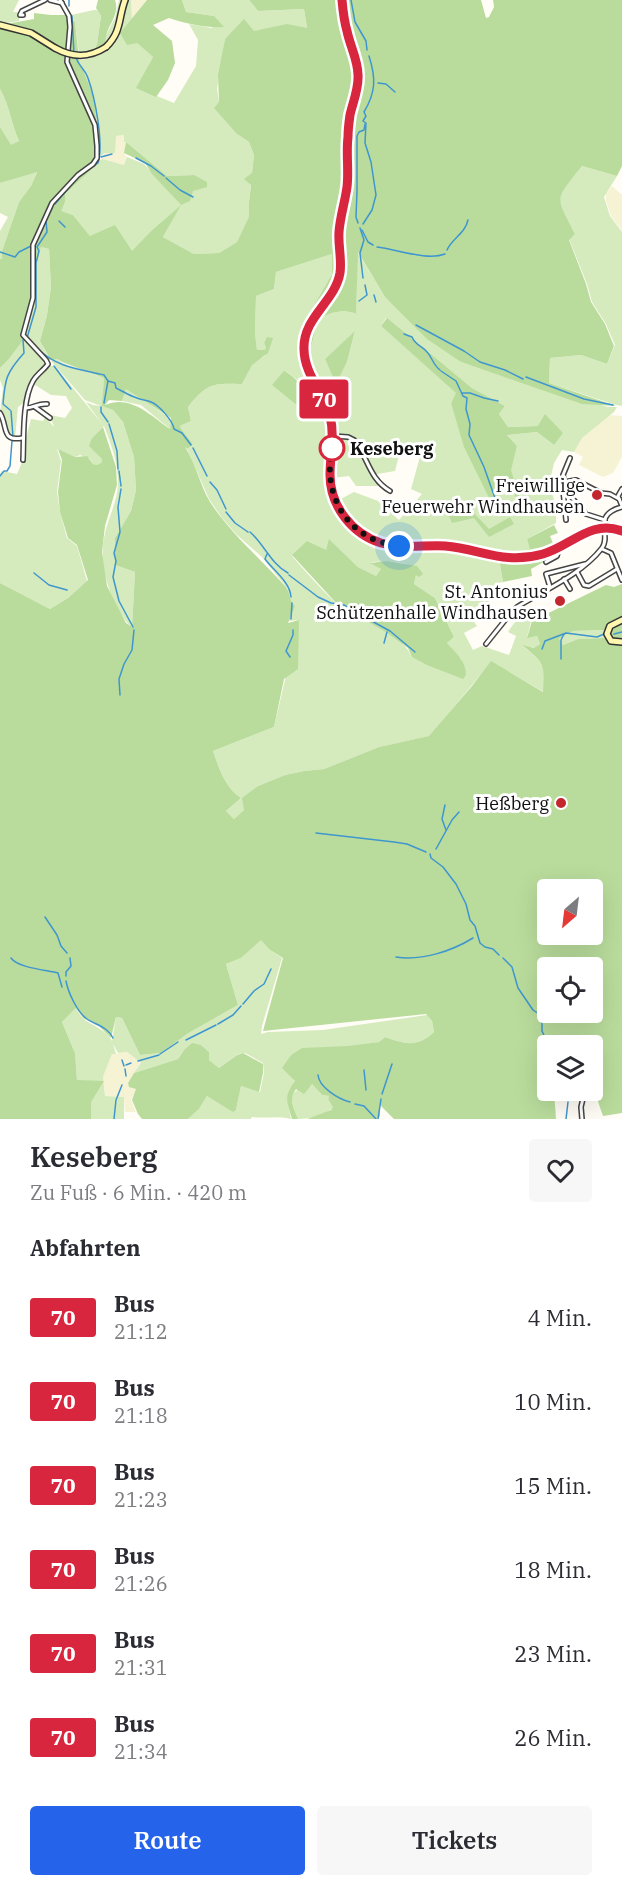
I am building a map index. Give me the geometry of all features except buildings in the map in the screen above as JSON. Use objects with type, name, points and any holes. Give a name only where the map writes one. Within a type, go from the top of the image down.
[{"type":"main road","points":[[0,25],[31,33],[69,54],[82,56],[94,54],[106,47],[118,31],[125,0]]},
{"type":"main road","points":[[342,0],[359,79],[349,129],[347,184],[339,232],[340,274],[333,291],[309,325],[304,348],[309,373],[328,409],[332,436],[330,478],[334,497],[343,515],[357,530],[374,540],[399,546],[454,548],[506,559],[527,558],[559,548],[589,530],[603,527],[622,531]]},
{"type":"main road","points":[[622,620],[610,626],[607,634],[611,641],[622,642]]},
{"type":"street","points":[[23,15],[20,15],[22,11],[45,0]]},
{"type":"street","points":[[23,460],[22,438],[29,389],[35,378],[48,364],[23,335],[33,298],[33,245],[52,203],[97,158],[95,125],[67,62],[69,16],[61,2],[50,0]]},
{"type":"street","points":[[26,408],[47,404]]},
{"type":"street","points":[[35,407],[50,418]]},
{"type":"street","points":[[0,413],[9,438],[14,440],[22,438]]},
{"type":"street","points":[[332,436],[354,440],[378,483],[390,491]]},
{"type":"street","points":[[570,458],[564,469],[566,488],[588,516],[605,520]]},
{"type":"street","points":[[564,482],[576,480],[619,499]]},
{"type":"street","points":[[566,488],[563,490],[566,520]]},
{"type":"street","points":[[486,644],[517,607],[577,572],[602,549],[605,543],[603,527],[605,520],[609,513],[622,507],[618,494],[622,489]]},
{"type":"street","points":[[546,562],[557,556],[559,548]]},
{"type":"street","points":[[602,549],[611,554],[622,580]]},
{"type":"street","points":[[550,587],[546,574],[586,564]]},
{"type":"street","points":[[577,572],[584,585],[589,586],[617,569]]},
{"type":"street","points":[[564,579],[570,589]]},
{"type":"street","points":[[582,1101],[582,1119]]},
{"type":"shaded area","points":[[131,0],[147,0],[132,19]]},
{"type":"shaded area","points":[[124,135],[126,142],[124,153],[127,157],[124,165],[100,160],[116,136]]},
{"type":"shaded area","points":[[612,186],[622,195],[622,231],[611,216],[606,201],[606,194]]},
{"type":"shaded area","points":[[609,415],[622,416],[622,457],[613,473],[603,477],[579,465],[583,457],[574,452],[582,438]]},
{"type":"shaded area","points":[[127,1052],[141,1063],[128,1083],[137,1089],[131,1100],[136,1112],[125,1112],[124,1097],[105,1096],[103,1077],[112,1054]]},
{"type":"green space","points":[[0,0],[19,0],[13,12],[20,12],[19,21],[0,24]]},
{"type":"green space","points":[[98,0],[115,0],[116,12],[107,33],[106,44],[94,51],[101,16],[96,8]]},
{"type":"green space","points":[[119,0],[123,0],[115,33],[106,44],[105,37],[115,18]]},
{"type":"green space","points":[[127,0],[131,0],[132,19],[121,33],[153,57],[137,88],[174,103],[196,66],[198,40],[189,24],[212,28],[214,16],[186,12],[182,0],[249,0],[258,11],[304,9],[307,29],[252,31],[231,35],[225,39],[217,89],[219,102],[237,134],[249,142],[254,155],[249,202],[250,217],[237,242],[219,253],[194,254],[163,237],[180,206],[152,230],[132,252],[90,236],[73,215],[60,211],[65,202],[65,194],[103,159],[124,165],[127,157],[144,164],[181,205],[194,175],[167,176],[124,142],[124,135],[116,136],[115,153],[105,153],[100,157],[94,97],[79,60],[98,55],[117,39]]},
{"type":"green space","points":[[147,0],[182,0],[186,12],[214,16],[224,27],[196,25],[169,18],[153,25],[172,41],[175,63],[168,80],[156,97],[136,88],[153,57],[137,43],[127,45],[120,33]]},
{"type":"green space","points":[[249,0],[481,0],[486,18],[489,17],[494,7],[493,0],[622,0],[622,166],[617,176],[582,166],[566,186],[560,198],[575,234],[569,240],[591,302],[605,324],[614,346],[607,364],[581,355],[550,358],[549,383],[616,406],[582,404],[461,362],[427,339],[385,297],[358,252],[356,314],[341,311],[318,319],[307,354],[311,321],[305,321],[332,274],[332,254],[276,272],[274,289],[256,296],[257,350],[266,348],[264,342],[267,337],[273,338],[268,353],[252,365],[242,384],[211,386],[200,393],[188,407],[191,421],[180,426],[193,445],[187,449],[185,447],[210,502],[236,535],[287,588],[295,606],[288,623],[299,620],[298,669],[284,679],[274,727],[213,751],[227,783],[241,798],[226,811],[234,819],[244,810],[242,798],[258,786],[285,775],[324,769],[379,747],[429,736],[491,661],[543,692],[542,664],[522,645],[534,648],[540,644],[537,636],[527,638],[532,621],[606,585],[614,587],[622,584],[622,618],[604,630],[573,631],[559,639],[563,645],[578,639],[605,638],[611,643],[622,645],[622,1113],[603,1116],[598,1101],[603,1101],[603,1035],[537,1035],[537,1101],[555,1101],[556,1119],[394,1119],[380,1105],[380,1116],[377,1119],[307,1119],[331,1110],[333,1107],[328,1099],[329,1096],[322,1095],[312,1084],[304,1094],[296,1089],[292,1097],[298,1119],[292,1119],[287,1095],[295,1081],[282,1068],[291,1055],[302,1048],[379,1042],[385,1037],[411,1043],[422,1041],[434,1032],[432,1021],[426,1014],[263,1031],[283,958],[270,950],[261,940],[241,958],[226,964],[238,1005],[187,1034],[161,1053],[140,1055],[122,1018],[116,1017],[111,1038],[99,1026],[83,1018],[76,1008],[62,1022],[75,1053],[77,1080],[104,1081],[91,1102],[91,1119],[0,1119],[0,583],[50,609],[68,598],[88,580],[77,545],[68,538],[60,512],[58,492],[62,460],[58,449],[75,457],[87,456],[93,464],[97,465],[102,462],[102,459],[89,446],[92,438],[103,427],[116,467],[117,485],[105,526],[102,552],[107,586],[126,623],[132,627],[135,572],[115,565],[115,538],[131,511],[136,490],[134,457],[123,422],[113,410],[102,406],[104,378],[57,359],[48,360],[49,357],[40,341],[51,287],[49,249],[41,247],[37,263],[37,289],[24,339],[0,368],[0,259],[2,259],[2,251],[19,202],[31,186],[37,172],[0,183],[0,127],[11,145],[19,141],[0,89],[0,25],[34,19],[34,13],[65,15],[75,22],[79,60],[94,97],[100,157],[94,167],[65,194],[65,202],[61,211],[73,215],[90,236],[115,225],[132,251],[181,205],[163,237],[194,254],[219,253],[237,242],[249,217],[251,185],[244,179],[252,173],[254,155],[249,142],[237,134],[214,108],[219,102],[218,75],[225,39],[244,19],[254,31],[287,24],[307,28],[304,9],[258,11]],"holes":[[[126,389],[171,418],[170,429],[147,412],[131,404],[114,402],[105,405],[109,400],[122,401]]]},
{"type":"green space","points":[[97,10],[101,16],[97,44],[94,51],[79,54],[75,22],[70,18],[71,15]]},
{"type":"green space","points":[[0,89],[19,141],[11,146],[0,127]]},
{"type":"green space","points":[[126,142],[167,176],[194,175],[207,182],[207,187],[193,191],[190,201],[181,205],[152,174],[145,163],[124,153]]},
{"type":"green space","points":[[582,166],[617,176],[604,197],[610,216],[622,232],[622,406],[549,383],[550,358],[581,355],[607,364],[615,345],[606,324],[592,302],[569,239],[575,234],[561,204],[562,193]]},
{"type":"green space","points":[[37,171],[31,186],[19,202],[2,251],[2,259],[0,259],[0,231],[8,217],[0,213],[0,183]]},
{"type":"green space","points":[[41,247],[49,249],[51,287],[40,341],[49,358],[47,359],[24,334],[37,289],[37,263]]},
{"type":"green space","points":[[357,251],[385,297],[461,362],[544,390],[608,407],[617,407],[582,438],[574,452],[562,450],[554,463],[549,485],[556,505],[556,523],[527,539],[531,549],[499,559],[503,582],[495,584],[498,598],[466,611],[477,626],[464,633],[473,650],[482,646],[509,655],[516,636],[508,632],[518,619],[533,614],[527,637],[537,636],[540,644],[535,648],[523,646],[542,665],[544,692],[491,662],[430,736],[379,747],[324,769],[285,775],[258,786],[244,810],[234,819],[226,811],[241,798],[227,783],[213,751],[274,727],[299,620],[287,621],[293,605],[288,589],[262,557],[222,518],[209,499],[187,449],[193,445],[180,426],[191,421],[188,407],[200,393],[211,386],[242,384],[252,364],[265,356],[266,348],[257,350],[256,296],[274,289],[276,272],[332,254],[332,274],[305,321],[309,321],[303,335],[302,348],[307,371],[327,418],[328,459],[332,483],[337,501],[354,492],[378,501],[399,520],[422,494],[411,489],[421,453],[401,448],[395,471],[371,475],[378,486],[356,486],[349,476],[332,478],[335,437],[328,404],[343,395],[338,386],[323,395],[312,373],[307,354],[318,319],[341,311],[356,314]],"holes":[[[386,318],[472,388],[505,406],[499,414],[508,427],[538,426],[562,433],[554,445],[537,432],[507,435],[517,446],[510,470],[522,508],[506,481],[498,486],[493,507],[451,403],[457,393],[381,326]],[[355,332],[347,362],[336,383],[325,359]],[[287,372],[293,376],[301,388],[303,409],[273,385]],[[330,540],[358,567],[376,576],[381,569],[371,562],[392,562],[412,566],[416,575],[414,584],[435,598],[454,637],[447,643],[462,660],[412,657],[398,639],[337,604],[292,556],[326,550]]]},
{"type":"green space","points":[[387,318],[472,388],[505,406],[499,414],[508,427],[538,426],[545,414],[563,433],[554,445],[537,432],[507,435],[517,446],[511,470],[524,511],[506,481],[498,486],[494,508],[464,447],[451,403],[456,393],[381,326]]},
{"type":"green space","points":[[355,331],[347,362],[336,384],[325,359]]},
{"type":"green space","points":[[24,339],[47,363],[32,381],[26,401],[18,407],[15,438],[10,437],[0,413],[3,388],[0,368]]},
{"type":"green space","points":[[52,359],[104,378],[103,406],[113,410],[123,422],[134,457],[136,490],[131,511],[115,538],[115,565],[135,572],[132,628],[113,598],[103,561],[104,538],[118,485],[116,462],[104,426],[92,438],[103,459],[97,465],[80,455],[75,457],[57,449],[61,461],[57,492],[60,512],[67,538],[77,546],[87,581],[68,598],[50,609],[0,583],[0,474],[2,471],[17,474],[23,460],[24,438],[26,438],[31,419],[43,421],[45,417],[54,427],[50,415],[65,418],[72,408],[66,396],[51,395],[32,383],[40,373],[50,366],[55,366],[103,425],[86,402],[101,406],[85,400],[51,361]]},
{"type":"green space","points":[[284,371],[298,382],[303,397],[303,410],[272,385]]},
{"type":"green space","points":[[126,388],[171,419],[170,429],[141,405],[122,401]]},
{"type":"green space","points":[[469,508],[489,529],[510,517],[514,524],[489,537],[474,518],[452,523],[446,509]]},
{"type":"green space","points":[[554,525],[558,533],[550,536],[556,555],[531,569],[532,576],[503,582],[499,559],[530,549],[527,539]]},
{"type":"green space","points":[[329,539],[358,567],[376,576],[381,569],[370,563],[387,561],[417,566],[423,574],[419,577],[416,575],[414,584],[435,598],[454,637],[447,643],[464,666],[466,675],[463,679],[412,657],[408,648],[386,632],[338,605],[292,555],[307,541],[326,550]]},
{"type":"green space","points":[[622,622],[622,641],[611,639],[610,630]]},
{"type":"green space","points":[[604,630],[605,638],[578,639],[563,645],[559,639],[573,631]]},
{"type":"green space","points":[[261,939],[270,950],[282,958],[261,1034],[323,1030],[427,1015],[432,1021],[434,1032],[422,1041],[411,1043],[385,1037],[379,1042],[291,1055],[283,1068],[295,1081],[288,1095],[291,1119],[252,1117],[251,1119],[188,1119],[199,1109],[207,1096],[236,1110],[241,1086],[260,1092],[264,1073],[263,1063],[245,1053],[238,1054],[219,1068],[209,1060],[209,1052],[201,1045],[184,1050],[178,1059],[134,1073],[141,1063],[127,1052],[118,1053],[113,1044],[116,1054],[112,1054],[103,1077],[105,1096],[124,1097],[124,1119],[91,1119],[91,1102],[77,1080],[75,1053],[62,1022],[76,1008],[84,1019],[103,1031],[112,1041],[116,1017],[122,1018],[140,1055],[161,1053],[187,1034],[238,1005],[226,964],[241,958]]},
{"type":"green space","points":[[192,1043],[201,1045],[209,1052],[209,1060],[219,1068],[243,1053],[263,1064],[259,1092],[241,1086],[236,1110],[233,1112],[207,1096],[199,1109],[188,1119],[142,1119],[132,1100],[136,1089],[129,1087],[128,1083],[134,1073],[178,1059]]},
{"type":"green space","points":[[312,1084],[322,1095],[329,1096],[328,1099],[334,1107],[317,1116],[298,1119],[292,1096],[298,1090]]},
{"type":"waterway","points":[[69,0],[69,6]]},
{"type":"waterway","points":[[351,0],[355,22],[366,41],[367,50]]},
{"type":"waterway","points":[[72,16],[74,54]]},
{"type":"waterway","points":[[363,224],[372,210],[376,195],[371,162],[365,143],[366,123],[363,121],[374,85],[369,56]]},
{"type":"waterway","points":[[76,58],[87,75],[91,87],[100,144],[98,163],[77,178]]},
{"type":"waterway","points":[[378,83],[386,84],[395,92]]},
{"type":"waterway","points":[[358,223],[356,217],[357,136],[364,130],[365,124]]},
{"type":"waterway","points":[[101,157],[112,154]]},
{"type":"waterway","points":[[136,158],[164,176]]},
{"type":"waterway","points":[[166,178],[193,197]]},
{"type":"waterway","points":[[55,204],[72,184]]},
{"type":"waterway","points":[[27,338],[36,307],[36,263],[39,251],[37,247],[47,232],[46,220],[52,208]]},
{"type":"waterway","points":[[447,250],[464,229],[468,220]]},
{"type":"waterway","points":[[59,221],[65,227]]},
{"type":"waterway","points":[[360,228],[364,240],[360,253],[363,278]]},
{"type":"waterway","points":[[362,230],[368,242],[373,245]]},
{"type":"waterway","points":[[0,252],[15,257],[19,252],[31,246]]},
{"type":"waterway","points":[[377,247],[429,256],[445,254]]},
{"type":"waterway","points":[[359,301],[367,295],[365,285]]},
{"type":"waterway","points":[[374,295],[376,302]]},
{"type":"waterway","points":[[416,325],[480,362],[523,379]]},
{"type":"waterway","points":[[404,334],[412,337],[429,354],[440,370]]},
{"type":"waterway","points":[[10,410],[3,404],[5,388],[10,371],[24,353],[23,340]]},
{"type":"waterway","points":[[38,349],[61,364],[104,375],[108,381],[115,383],[116,388],[154,404],[162,410],[174,429],[182,433],[191,445]]},
{"type":"waterway","points":[[54,366],[71,389]]},
{"type":"waterway","points":[[441,371],[456,381],[463,396],[467,398],[469,435],[496,501]]},
{"type":"waterway","points":[[526,377],[584,399],[613,405]]},
{"type":"waterway","points":[[104,403],[108,381]]},
{"type":"waterway","points":[[462,393],[498,401]]},
{"type":"waterway","points":[[101,407],[101,412],[108,422]]},
{"type":"waterway","points":[[11,411],[13,437]]},
{"type":"waterway","points":[[109,424],[117,451],[118,469]]},
{"type":"waterway","points":[[0,476],[10,466],[12,441]]},
{"type":"waterway","points":[[193,448],[207,476]]},
{"type":"waterway","points":[[119,471],[121,486]]},
{"type":"waterway","points":[[210,482],[217,490],[226,509]]},
{"type":"waterway","points":[[121,489],[118,507],[120,532],[114,553],[116,561],[113,577],[119,601],[133,627]]},
{"type":"waterway","points":[[226,512],[235,523],[248,532]]},
{"type":"waterway","points":[[250,532],[277,564],[288,573]]},
{"type":"waterway","points":[[267,554],[265,559],[288,586],[291,597]]},
{"type":"waterway","points":[[34,573],[49,585],[67,590]]},
{"type":"waterway","points":[[289,575],[318,597],[331,603],[344,605],[364,618]]},
{"type":"waterway","points":[[291,619],[292,603]]},
{"type":"waterway","points":[[368,619],[390,631],[415,652]]},
{"type":"waterway","points":[[120,695],[119,679],[132,650],[134,630]]},
{"type":"waterway","points":[[290,657],[286,651],[293,630]]},
{"type":"waterway","points":[[384,643],[387,632]]},
{"type":"waterway","points":[[614,634],[622,632]]},
{"type":"waterway","points":[[542,649],[545,641],[566,633],[597,637],[604,634]]},
{"type":"waterway","points":[[561,659],[561,640],[564,634]]},
{"type":"waterway","points":[[445,805],[442,819],[446,830]]},
{"type":"waterway","points":[[436,849],[459,812]]},
{"type":"waterway","points":[[316,833],[407,844],[426,852]]},
{"type":"waterway","points":[[430,854],[431,858],[443,867],[456,884],[480,943],[493,949],[499,955]]},
{"type":"waterway","points":[[45,917],[67,953]]},
{"type":"waterway","points":[[396,957],[416,958],[436,954],[473,938]]},
{"type":"waterway","points":[[11,958],[26,966],[58,973],[62,987]]},
{"type":"waterway","points":[[66,976],[71,966],[70,958]]},
{"type":"waterway","points":[[503,958],[512,967],[518,988],[533,1010],[539,1014],[544,1035]]},
{"type":"waterway","points":[[243,1004],[254,991],[264,984],[271,969]]},
{"type":"waterway","points":[[66,981],[80,1012],[87,1019],[105,1029],[113,1038]]},
{"type":"waterway","points":[[218,1024],[233,1015],[241,1006]]},
{"type":"waterway","points":[[186,1040],[216,1025]]},
{"type":"waterway","points":[[160,1054],[178,1042]]},
{"type":"waterway","points":[[138,1061],[159,1055]]},
{"type":"waterway","points":[[122,1060],[124,1066]]},
{"type":"waterway","points":[[126,1065],[131,1063]]},
{"type":"waterway","points":[[382,1094],[392,1064]]},
{"type":"waterway","points":[[125,1069],[126,1076]]},
{"type":"waterway","points":[[364,1070],[366,1090]]},
{"type":"waterway","points":[[318,1075],[322,1084],[330,1092],[350,1102]]},
{"type":"waterway","points":[[114,1119],[116,1100],[122,1085]]},
{"type":"waterway","points":[[378,1119],[381,1099]]},
{"type":"waterway","points":[[566,1119],[568,1102]]},
{"type":"waterway","points":[[355,1104],[364,1106],[376,1119]]},
{"type":"bus line","name":"70","points":[[342,0],[347,32],[359,79],[350,117],[347,184],[339,232],[339,278],[333,291],[309,325],[304,348],[309,373],[324,400],[330,418],[332,436],[330,478],[338,506],[357,530],[380,542],[399,546],[445,546],[506,559],[527,558],[551,551],[589,530],[603,527],[622,531]]},
{"type":"place","name":"Keseberg","points":[[332,448]]},
{"type":"place","name":"Freiwillige Feuerwehr Windhausen","points":[[597,495]]},
{"type":"place","name":"St. Antonius Schützenhalle Windhausen","points":[[560,601]]},
{"type":"place","name":"Heßberg","points":[[561,803]]},
{"type":"route","points":[[332,448],[331,488],[343,515],[357,530],[369,537],[399,546]]}]
